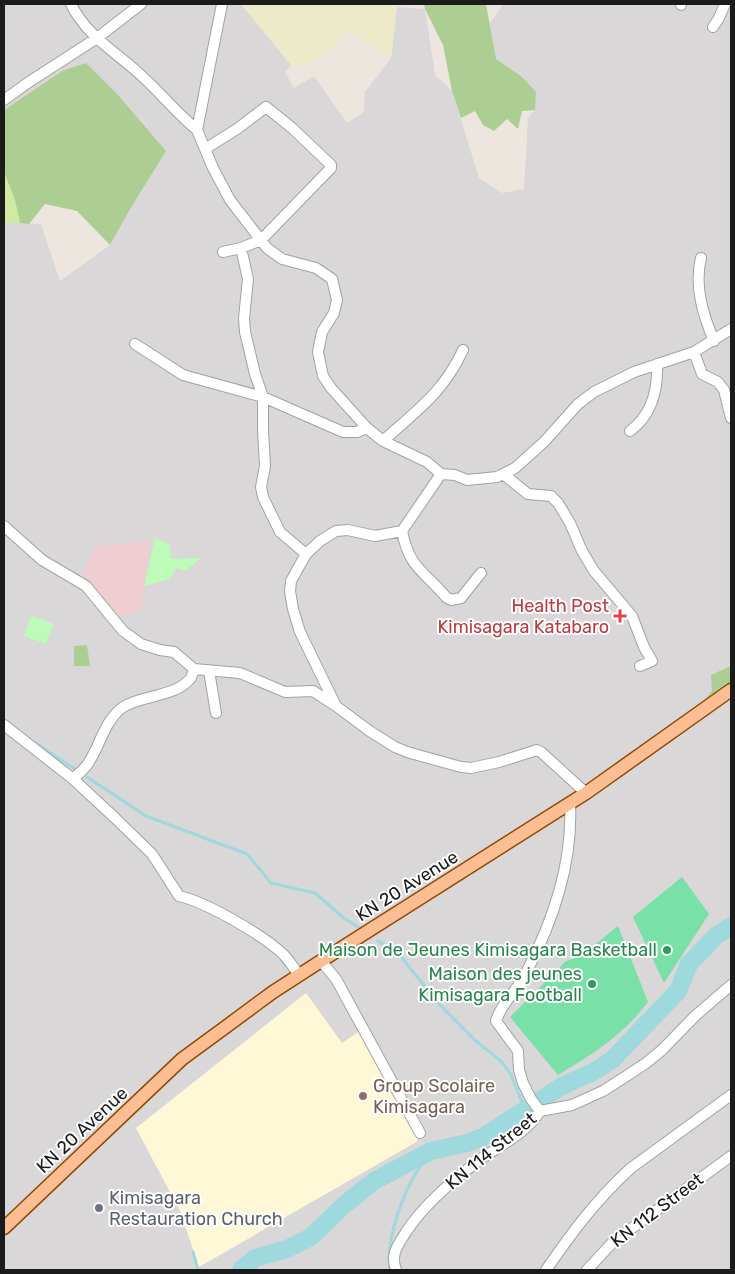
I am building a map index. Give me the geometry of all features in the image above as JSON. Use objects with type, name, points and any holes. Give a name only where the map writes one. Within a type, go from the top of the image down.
[{"type":"main road","name":"KN 20 Avenue","points":[[4,1228],[182,1059],[299,975],[570,804],[731,690]]},
{"type":"street","points":[[72,4],[77,15],[97,38],[143,77],[196,130],[230,200],[274,255],[316,268],[332,279],[338,300],[334,313],[324,328],[318,352],[323,376],[342,401],[367,428],[383,441],[427,462],[441,474],[455,475],[467,480],[496,477],[503,474],[524,461],[578,404],[594,392],[634,372],[694,352],[731,329]]},
{"type":"street","points":[[4,100],[97,38],[141,4]]},
{"type":"street","points":[[196,130],[222,4]]},
{"type":"street","points":[[713,27],[725,4]]},
{"type":"street","points":[[205,149],[237,129],[266,107],[292,128],[331,165],[331,168],[261,240],[241,248],[223,252]]},
{"type":"street","points":[[241,248],[248,279],[244,332],[254,374],[263,397],[262,430],[265,466],[261,487],[263,497],[280,532],[306,554]]},
{"type":"street","points":[[701,258],[698,277],[701,302],[704,318],[714,341]]},
{"type":"street","points":[[135,344],[172,369],[192,379],[263,397],[344,432],[357,432],[367,428]]},
{"type":"street","points":[[383,441],[424,406],[446,380],[463,350]]},
{"type":"street","points":[[694,352],[702,374],[718,382],[724,390],[731,418]]},
{"type":"street","points":[[630,431],[643,419],[652,405],[657,385],[657,364]]},
{"type":"street","points":[[336,706],[300,632],[293,609],[290,591],[291,581],[306,554],[332,533],[341,530],[375,536],[402,531],[441,474]]},
{"type":"street","points":[[503,474],[528,494],[551,496],[558,503],[594,571],[632,616],[644,647],[652,661],[640,666]]},
{"type":"street","points":[[4,526],[42,560],[86,586],[123,631],[141,644],[174,652],[194,669],[240,673],[291,693],[313,692],[395,747],[461,767],[471,768],[532,751],[541,752],[586,793]]},
{"type":"street","points":[[402,531],[414,565],[451,600],[461,598],[481,573]]},
{"type":"street","points":[[74,779],[89,763],[112,719],[121,708],[139,699],[174,690],[190,679],[194,669]]},
{"type":"street","points":[[209,671],[216,713]]},
{"type":"street","points":[[4,725],[74,779],[147,848],[179,896],[189,898],[212,908],[267,941],[282,954],[299,975]]},
{"type":"street","name":"KN 114 Street","points":[[396,1270],[394,1256],[396,1247],[412,1222],[453,1182],[482,1159],[510,1141],[535,1119],[540,1111],[523,1083],[519,1070],[518,1051],[496,1022],[500,1012],[525,976],[536,954],[558,898],[564,876],[568,847],[570,804]]},
{"type":"street","points":[[321,961],[336,980],[420,1134]]},
{"type":"street","points":[[540,1111],[572,1105],[604,1091],[640,1068],[662,1050],[694,1016],[731,985]]},
{"type":"street","points":[[546,1270],[570,1235],[618,1180],[631,1168],[731,1095]]},
{"type":"street","name":"KN 112 Street","points":[[587,1270],[613,1242],[731,1156]]},
{"type":"shaded area","points":[[4,4],[241,4],[291,65],[285,72],[294,88],[314,76],[347,123],[364,112],[365,92],[391,58],[397,7],[425,9],[435,75],[452,91],[479,178],[502,193],[524,189],[528,118],[535,110],[521,76],[496,59],[489,45],[489,25],[503,4],[731,4],[731,1270],[4,1270],[4,222],[41,224],[60,281],[110,245],[166,151],[62,71],[4,110]]},
{"type":"shaded area","points":[[241,4],[390,4],[397,7],[391,58],[349,31],[324,56],[302,67],[291,65]]},
{"type":"shaded area","points":[[150,540],[141,611],[120,615],[82,573],[96,547]]},
{"type":"shaded area","points":[[306,993],[342,1043],[360,1031],[418,1141],[199,1267],[180,1211],[136,1128]]},
{"type":"green space","points":[[424,4],[486,4],[496,59],[521,76],[536,92],[535,110],[522,111],[518,129],[507,119],[494,131],[483,125],[475,111],[461,118],[452,91],[443,45]]},
{"type":"green space","points":[[86,63],[118,95],[166,151],[110,245],[77,211],[45,204],[29,224],[20,223],[15,200],[4,172],[4,110],[62,71]]},
{"type":"green space","points":[[4,172],[15,200],[20,223],[4,222]]},
{"type":"green space","points":[[155,538],[170,545],[171,559],[201,558],[185,571],[177,568],[170,579],[144,586]]},
{"type":"green space","points":[[31,616],[54,624],[46,644],[24,636]]},
{"type":"green space","points":[[87,645],[90,666],[74,666],[74,646]]},
{"type":"green space","points":[[731,666],[731,687],[707,705],[702,702],[712,691],[711,675]]},
{"type":"green space","name":"Maison de Jeunes Kimisagara Basketball","points":[[682,877],[709,914],[664,983],[633,917]]},
{"type":"green space","name":"Maison des jeunes Kimisagara Football","points":[[618,926],[648,1002],[618,1034],[558,1075],[510,1017],[566,961],[581,956]]},
{"type":"waterway","points":[[34,742],[78,771]]},
{"type":"waterway","points":[[87,777],[146,816],[247,854],[271,883],[315,893],[344,918],[363,930]]},
{"type":"waterway","points":[[241,1270],[255,1258],[287,1249],[311,1237],[344,1205],[374,1181],[431,1151],[467,1143],[483,1137],[562,1086],[593,1072],[612,1060],[678,991],[689,964],[716,936],[731,926]]},
{"type":"waterway","points":[[378,941],[398,953],[439,1004],[476,1041],[502,1062],[510,1073],[525,1109]]},
{"type":"waterway","points":[[281,959],[286,966]]},
{"type":"waterway","points":[[390,1270],[389,1255],[398,1213],[409,1186],[431,1151]]},
{"type":"waterway","points":[[193,1252],[198,1270]]},
{"type":"place","name":"Health Post Kimisagara Katabaro","points":[[620,616]]},
{"type":"place","name":"Maison de Jeunes Kimisagara Basketball","points":[[667,950]]},
{"type":"place","name":"Maison des jeunes Kimisagara Football","points":[[592,984]]},
{"type":"place","name":"Group Scolaire Kimisagara","points":[[363,1096]]},
{"type":"place","name":"Kimisagara Restauration Church","points":[[99,1208]]}]
